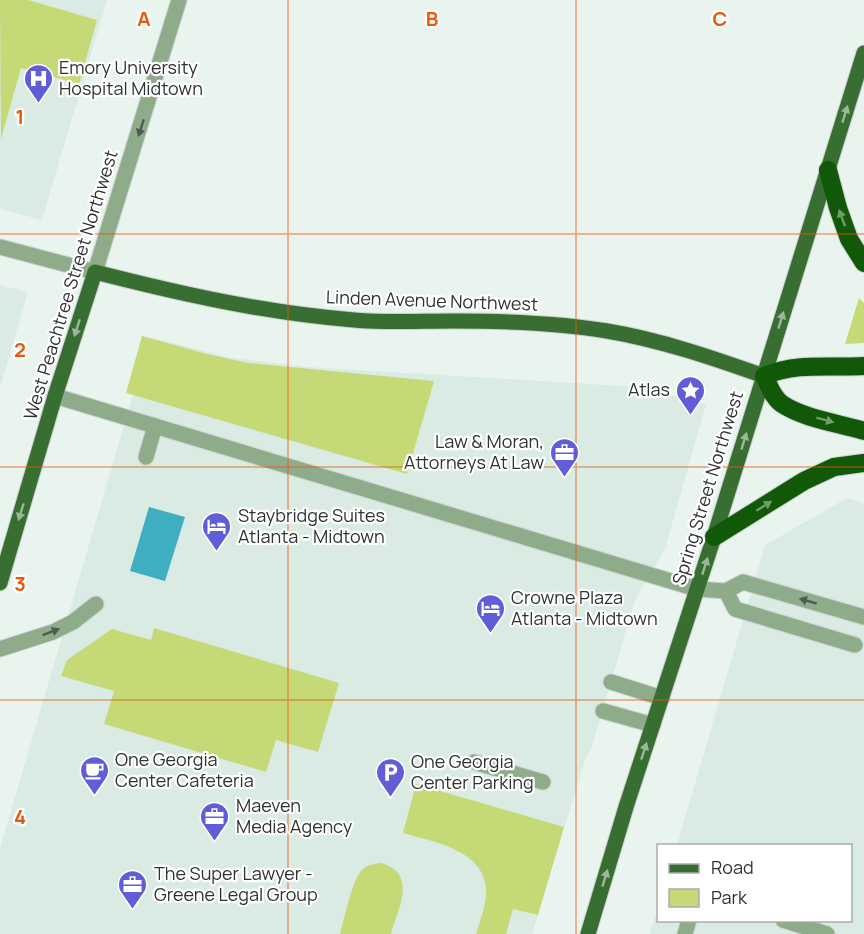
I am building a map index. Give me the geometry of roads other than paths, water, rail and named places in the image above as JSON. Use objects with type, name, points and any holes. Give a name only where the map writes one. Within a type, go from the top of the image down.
[{"type":"highway","points":[[828,170],[849,239],[864,263]]},
{"type":"highway","points":[[864,366],[795,367],[779,369],[764,376],[781,403],[812,416],[864,430]]},
{"type":"highway","points":[[714,537],[804,481],[834,467],[864,464]]},
{"type":"main road","name":"Spring Street Northwest","points":[[588,934],[864,53]]},
{"type":"main road","name":"Linden Avenue Northwest","points":[[95,273],[272,312],[355,320],[501,322],[607,331],[699,353],[764,376]]},
{"type":"main road","name":"West Peachtree Street Northwest","points":[[0,583],[95,273]]},
{"type":"street","name":"West Peachtree Street Northwest","points":[[95,273],[179,0]]},
{"type":"street","points":[[0,247],[95,273]]},
{"type":"street","points":[[56,396],[697,589],[726,591],[743,582],[864,617]]},
{"type":"street","points":[[146,457],[155,426]]},
{"type":"street","points":[[726,591],[735,609],[855,645]]},
{"type":"street","points":[[0,649],[53,632],[73,622],[96,604]]},
{"type":"street","points":[[611,682],[662,698]]},
{"type":"street","points":[[603,711],[653,725]]},
{"type":"street","points":[[474,762],[543,782]]},
{"type":"street","points":[[786,922],[827,934]]},
{"type":"water","points":[[149,507],[185,517],[165,581],[130,571]]},
{"type":"place","name":"Emory University Hospital Midtown","points":[[38,104]]},
{"type":"place","name":"Atlas","points":[[691,416]]},
{"type":"place","name":"Law & Moran, Attorneys At Law","points":[[565,478]]},
{"type":"place","name":"Staybridge Suites Atlanta - Midtown","points":[[217,552]]},
{"type":"place","name":"Crowne Plaza Atlanta - Midtown","points":[[490,634]]},
{"type":"place","name":"One Georgia Center Cafeteria","points":[[94,796]]},
{"type":"place","name":"One Georgia Center Parking","points":[[390,798]]},
{"type":"place","name":"Maeven Media Agency","points":[[215,842]]},
{"type":"place","name":"The Super Lawyer - Greene Legal Group","points":[[133,910]]}]
